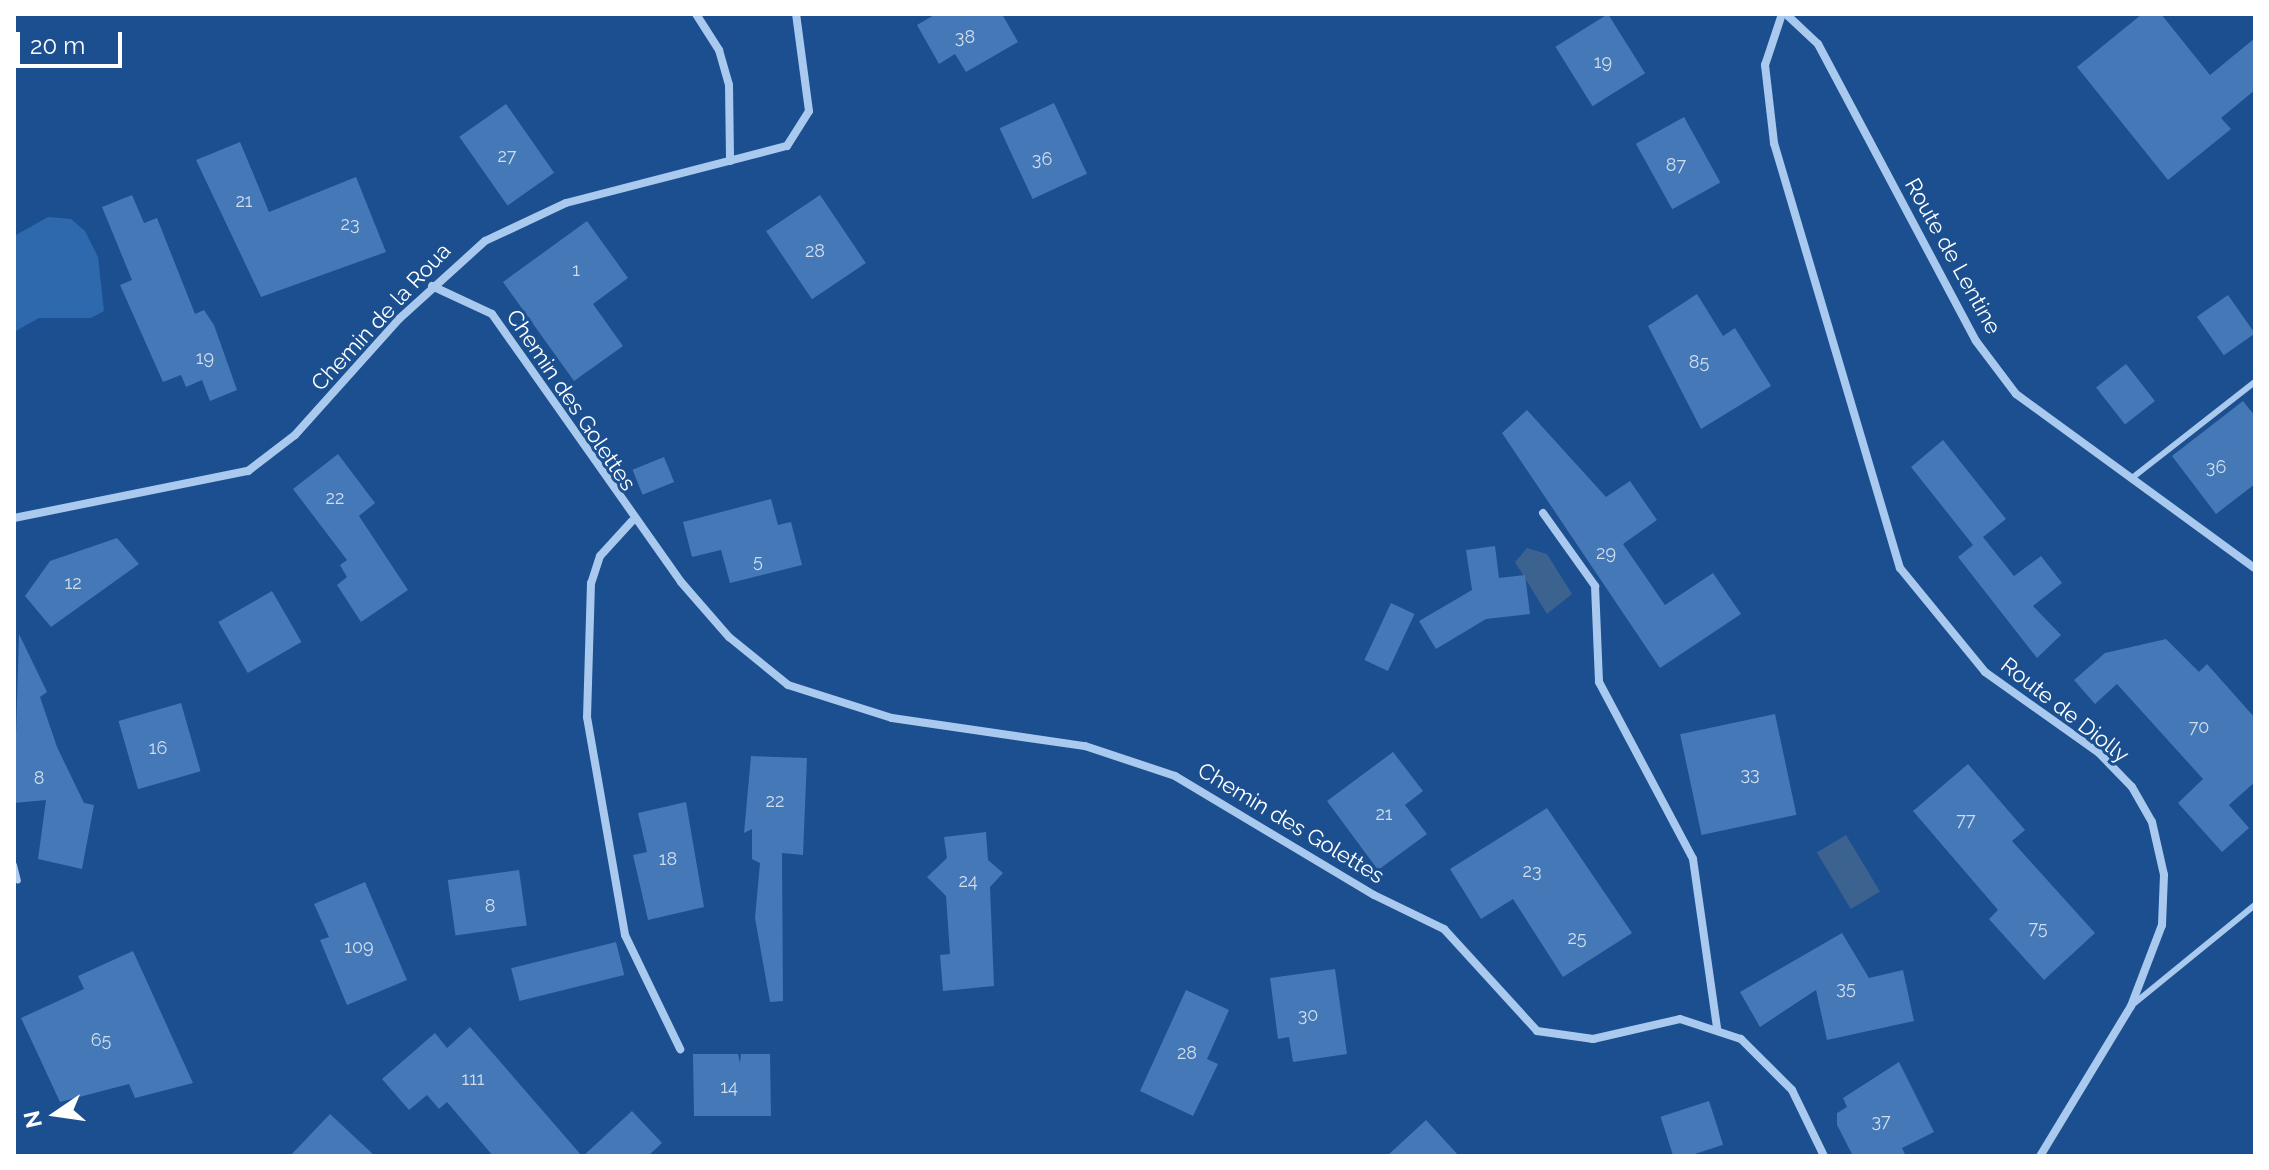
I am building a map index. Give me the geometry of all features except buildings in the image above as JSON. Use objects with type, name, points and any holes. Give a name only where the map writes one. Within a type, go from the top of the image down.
[{"type":"street","points":[[696,14],[724,63],[730,161]]},
{"type":"street","name":"Chemin de la Roua","points":[[14,518],[248,471],[310,421],[464,254],[529,217],[787,146],[808,122],[796,14]]},
{"type":"street","name":"Route de Lentine","points":[[1784,14],[1818,44],[1976,341],[2016,394],[2255,568]]},
{"type":"street","name":"Route de Diolly","points":[[1784,14],[1765,65],[1774,143],[1900,568],[1985,672],[2099,753],[2132,787],[2152,822],[2164,875],[2162,925],[2131,1006],[2040,1156]]},
{"type":"street","name":"Chemin des Golettes","points":[[432,286],[492,314],[632,521],[729,637],[801,691],[904,721],[1085,746],[1175,776],[1374,895],[1444,929],[1476,956],[1524,1022],[1548,1035],[1606,1038],[1670,1018],[1717,1028],[1741,1039],[1783,1078],[1824,1156]]},
{"type":"street","points":[[1543,513],[1595,586],[1599,682],[1693,859],[1717,1028]]},
{"type":"street","name":"Chemin des Golettes","points":[[632,521],[600,556],[591,583],[587,717],[625,935],[680,1049]]},
{"type":"lane","points":[[2132,478],[2255,382]]},
{"type":"lane","points":[[14,865],[18,881]]},
{"type":"lane","points":[[2131,1006],[2255,905]]},
{"type":"shaded area","points":[[48,217],[71,219],[85,231],[98,257],[104,311],[91,318],[39,318],[14,332],[14,236]]},
{"type":"shaded area","points":[[1527,548],[1547,554],[1572,594],[1547,614],[1515,562]]},
{"type":"shaded area","points":[[1846,835],[1880,892],[1851,909],[1817,853]]}]
